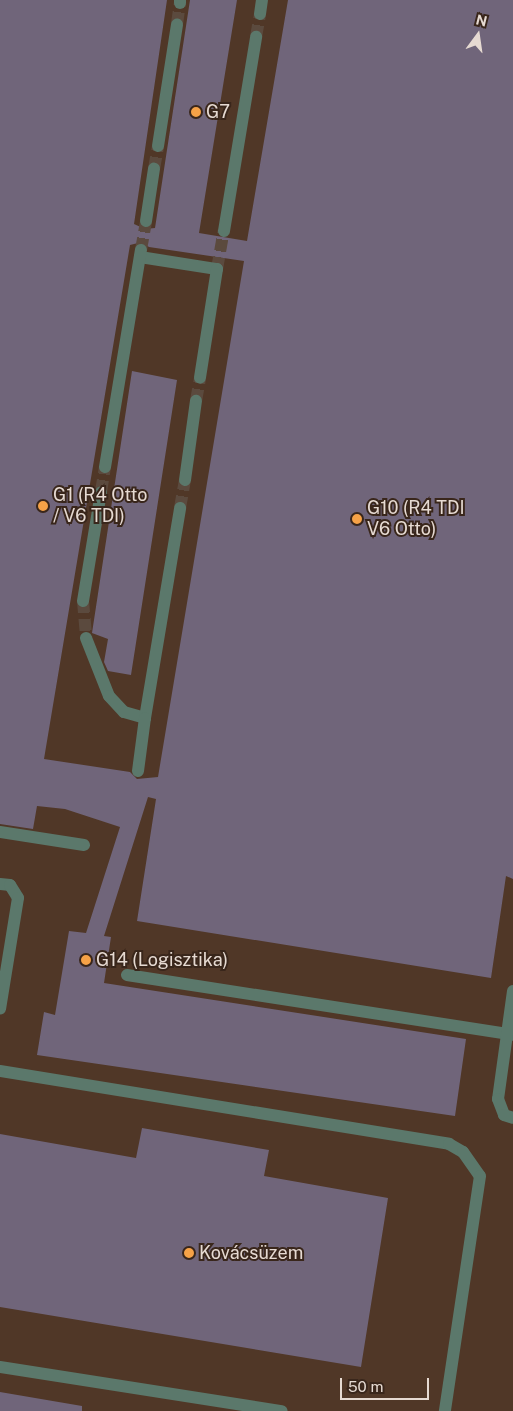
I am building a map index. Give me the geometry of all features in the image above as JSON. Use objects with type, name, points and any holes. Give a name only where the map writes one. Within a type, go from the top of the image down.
[{"type":"lane","points":[[260,14],[262,0]]},
{"type":"lane","points":[[158,146],[177,24]]},
{"type":"lane","points":[[224,231],[256,37]]},
{"type":"lane","points":[[146,221],[154,169]]},
{"type":"lane","points":[[105,467],[140,254],[217,269],[200,378]]},
{"type":"lane","points":[[185,480],[196,401]]},
{"type":"lane","points":[[83,602],[101,492]]},
{"type":"lane","points":[[138,771],[180,508]]},
{"type":"lane","points":[[86,638],[109,696],[124,712],[145,718]]},
{"type":"lane","points":[[0,832],[84,845]]},
{"type":"lane","points":[[0,884],[10,886],[18,898],[0,1009]]},
{"type":"lane","points":[[127,974],[510,1034]]},
{"type":"lane","points":[[513,991],[510,1034],[498,1099],[504,1115],[513,1118]]},
{"type":"lane","points":[[0,1071],[449,1144],[464,1152],[480,1176],[445,1411]]},
{"type":"lane","points":[[0,1367],[282,1411]]},
{"type":"shaded area","points":[[0,0],[513,0],[513,1411],[0,1411]]},
{"type":"building","points":[[0,0],[167,0],[134,224],[145,229],[155,228],[190,0],[237,0],[199,233],[247,241],[288,0],[513,0],[513,879],[506,876],[491,978],[137,921],[156,799],[148,797],[104,936],[111,937],[104,983],[466,1039],[455,1116],[37,1055],[44,1012],[55,1015],[69,931],[86,933],[120,827],[65,809],[37,806],[33,829],[0,824]],"holes":[[[142,242],[149,247],[244,261],[158,777],[137,779],[130,772],[44,759],[130,245]]]},
{"type":"building","points":[[132,371],[177,380],[131,675],[108,671],[104,662],[108,639],[92,633]]},
{"type":"building","name":"Kovácsüzem","points":[[142,1128],[269,1150],[264,1176],[388,1198],[361,1367],[0,1307],[0,1134],[136,1158]]},
{"type":"building","points":[[0,1392],[82,1406],[82,1411],[0,1411]]},
{"type":"tunnel","points":[[177,24],[180,3]]},
{"type":"tunnel","points":[[256,37],[260,14]]},
{"type":"tunnel","points":[[154,169],[158,146]]},
{"type":"tunnel","points":[[141,250],[146,221]]},
{"type":"tunnel","points":[[217,269],[224,231]]},
{"type":"tunnel","points":[[196,401],[200,378]]},
{"type":"tunnel","points":[[101,492],[105,467]]},
{"type":"tunnel","points":[[180,508],[185,480]]},
{"type":"tunnel","points":[[83,601],[86,638]]},
{"type":"place","name":"G7","points":[[196,112]]},
{"type":"place","name":"G1 (R4 Otto / V6 TDI)","points":[[43,506]]},
{"type":"place","name":"G10 (R4 TDI V6 Otto)","points":[[357,519]]},
{"type":"place","name":"G14 (Logisztika)","points":[[86,960]]},
{"type":"place","name":"Kovácsüzem","points":[[189,1253]]}]
